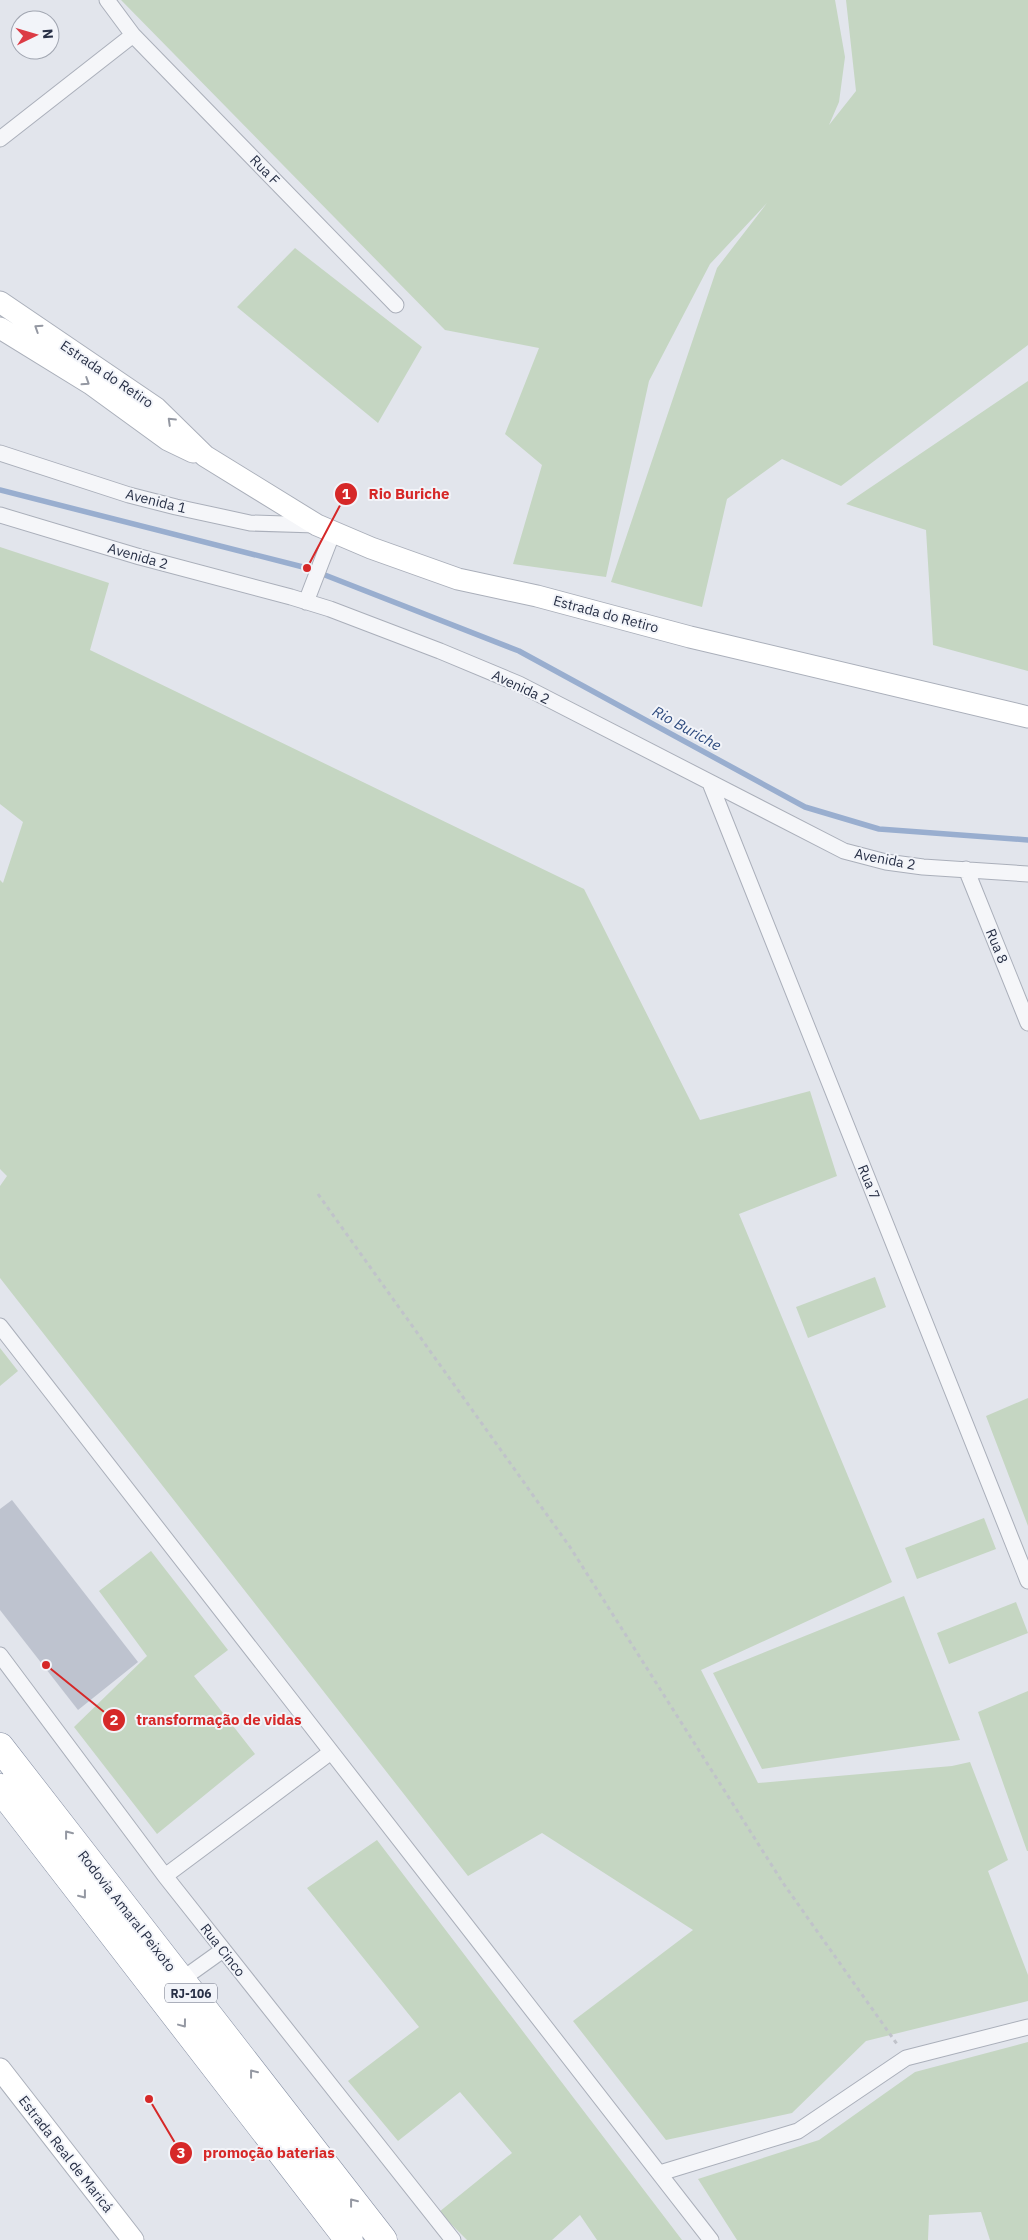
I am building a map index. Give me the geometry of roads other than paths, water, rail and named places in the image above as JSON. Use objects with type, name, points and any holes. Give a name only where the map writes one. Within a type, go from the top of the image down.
[{"type":"highway","name":"Rodovia Amaral Peixoto","points":[[0,1747],[383,2240]]},
{"type":"highway","name":"Rodovia Amaral Peixoto","points":[[0,1788],[349,2240]]},
{"type":"street","name":"Rua F","points":[[106,0],[133,35],[396,305]]},
{"type":"street","points":[[0,139],[133,35]]},
{"type":"street","name":"Estrada do Retiro","points":[[0,302],[156,408],[206,456]]},
{"type":"street","name":"Estrada do Retiro","points":[[0,328],[91,384],[168,440],[206,456],[325,528],[458,579],[537,596],[690,637],[1028,717]]},
{"type":"street","name":"Avenida 1","points":[[0,453],[129,495],[176,507],[250,523],[325,528]]},
{"type":"street","name":"Avenida 2","points":[[0,515],[140,557],[306,602],[440,651],[519,684],[844,851],[886,862],[1028,874]]},
{"type":"street","points":[[306,602],[322,560],[325,528]]},
{"type":"street","name":"Rua 7","points":[[710,782],[1028,1581]]},
{"type":"street","name":"Rua 8","points":[[966,869],[1028,1023]]},
{"type":"street","points":[[0,1326],[711,2240]]},
{"type":"street","name":"Rua Cinco","points":[[0,1655],[165,1876],[453,2240]]},
{"type":"street","points":[[165,1876],[331,1752]]},
{"type":"street","points":[[181,1980],[223,1950]]},
{"type":"street","points":[[660,2172],[798,2131],[906,2058],[1028,2027]]},
{"type":"street","name":"Estrada Real de Maricá","points":[[0,2069],[133,2240]]},
{"type":"waterway","name":"Rio Buriche","points":[[0,490],[307,568],[519,651],[805,807],[879,829],[1028,840]]},
{"type":"place","name":"Rio Buriche","points":[[307,568]]},
{"type":"place","name":"transformação de vidas","points":[[46,1665]]},
{"type":"place","name":"promoção baterias","points":[[149,2099]]}]
